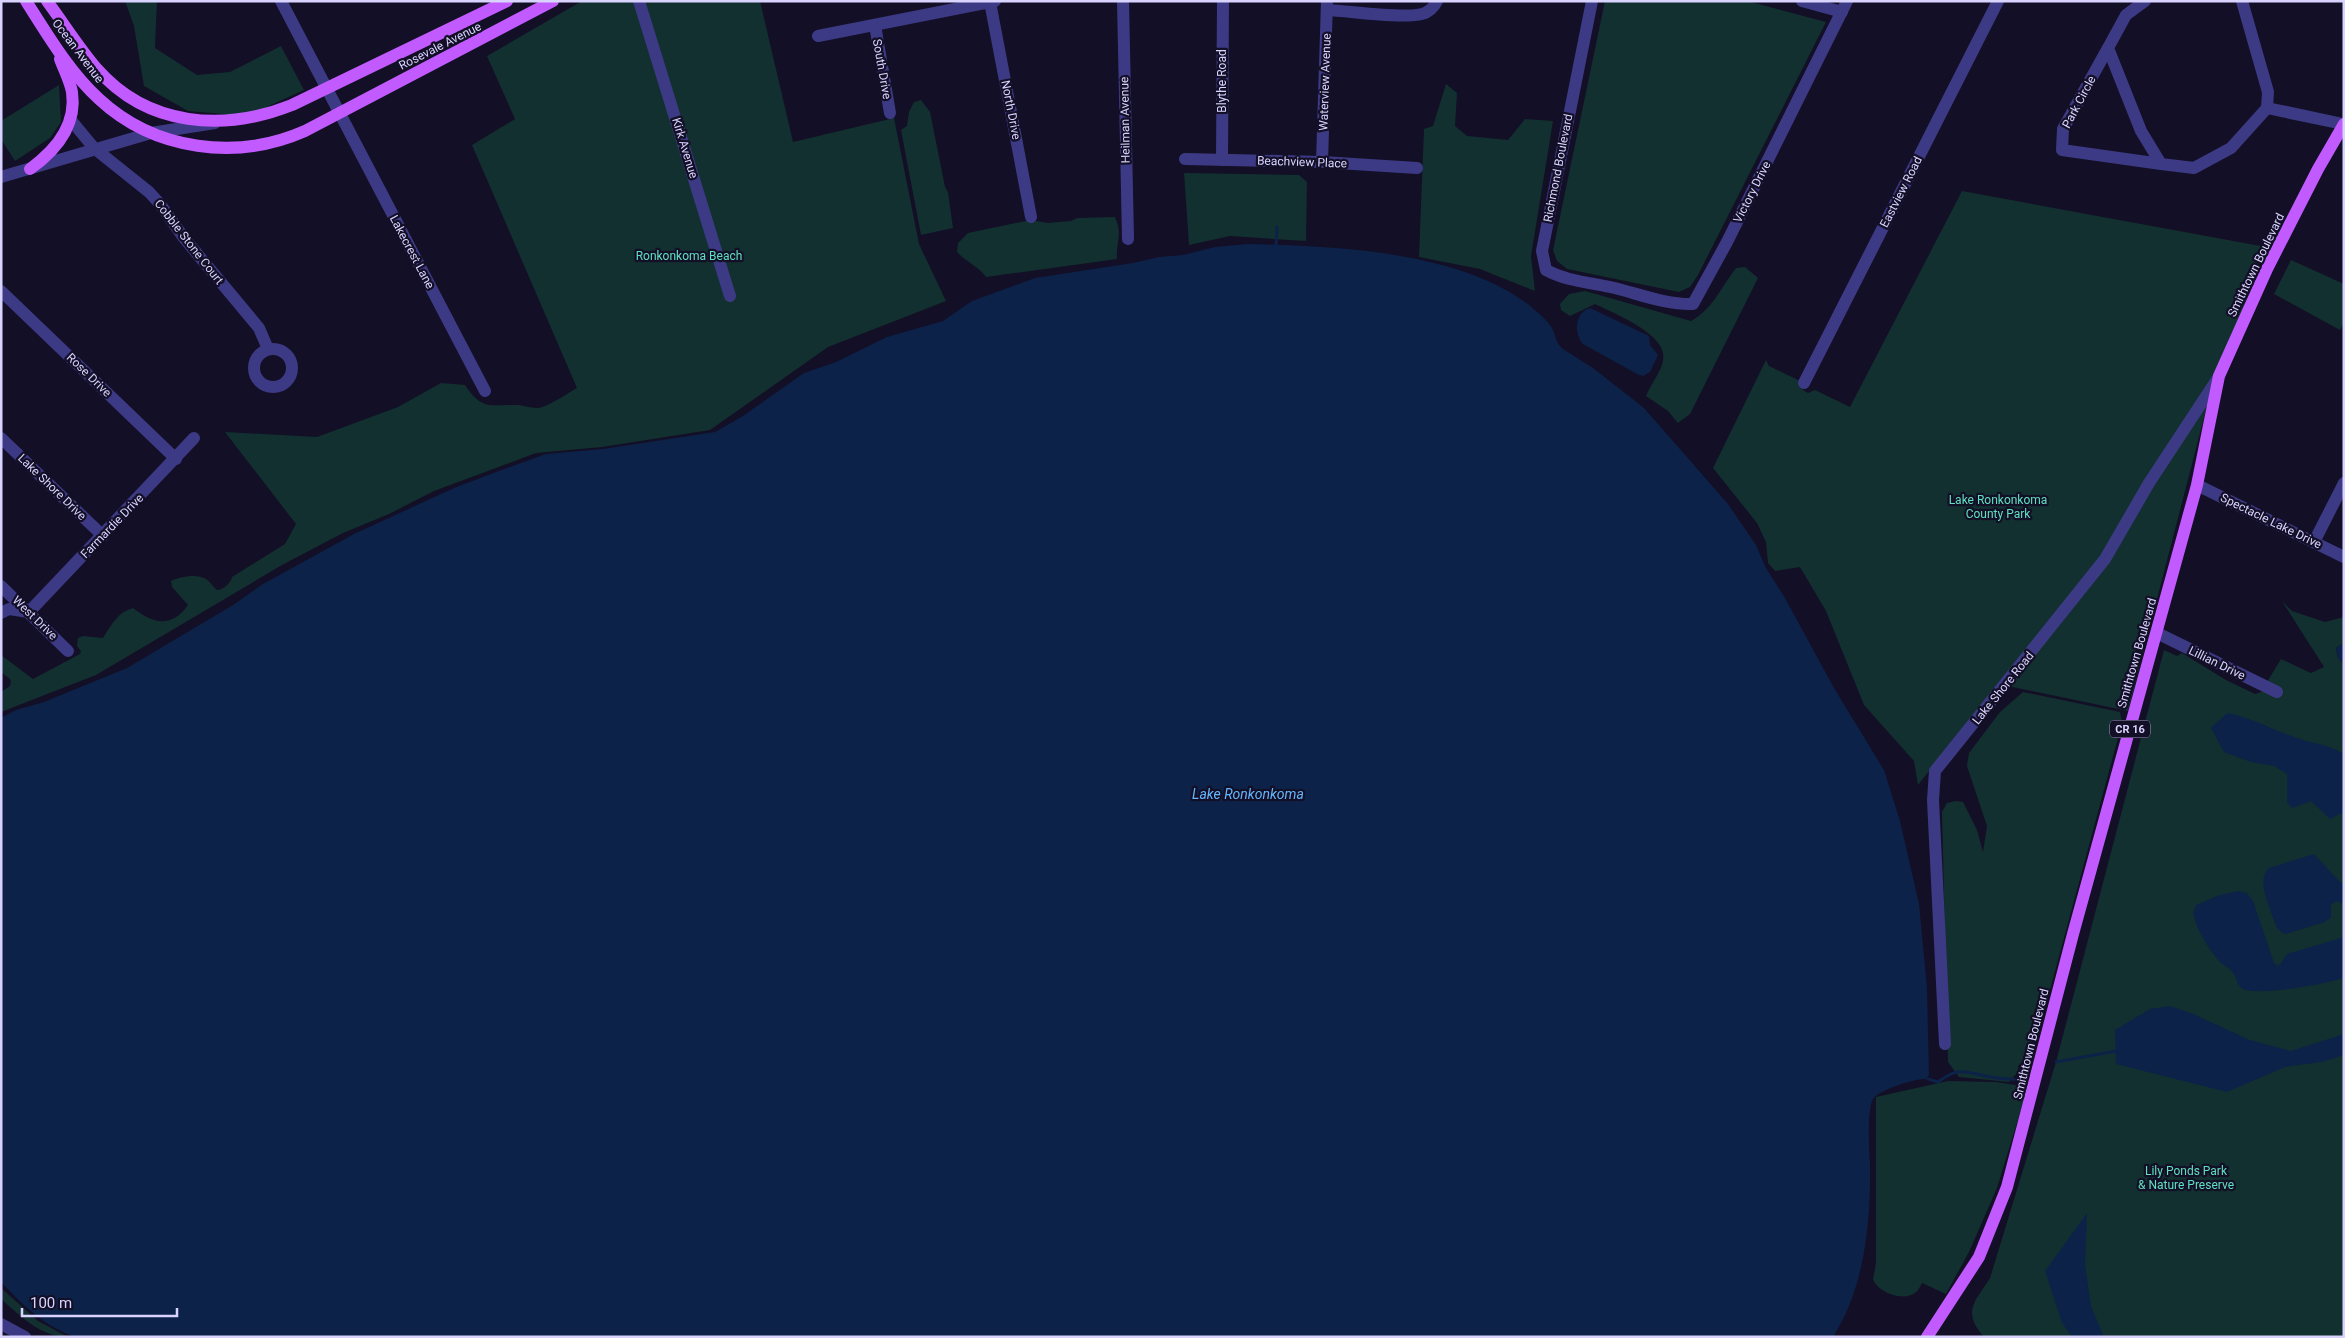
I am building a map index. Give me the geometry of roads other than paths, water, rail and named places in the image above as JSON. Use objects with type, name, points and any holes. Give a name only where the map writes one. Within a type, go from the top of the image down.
[{"type":"main road","name":"Ocean Avenue","points":[[26,1],[74,71],[98,98],[123,118],[151,133],[204,147],[252,146],[289,138],[339,114]]},
{"type":"main road","name":"Ocean Avenue","points":[[48,1],[97,69],[123,92],[137,101],[171,115],[201,122],[239,121],[274,112],[327,89]]},
{"type":"main road","name":"Rosevale Avenue","points":[[327,89],[507,1]]},
{"type":"main road","name":"Rosevale Avenue","points":[[339,114],[553,1]]},
{"type":"main road","points":[[30,169],[46,158],[58,144],[70,119],[72,93],[50,36]]},
{"type":"main road","name":"Smithtown Boulevard","points":[[1927,1337],[1979,1257],[2007,1187],[2073,934],[2197,484],[2219,376],[2267,270],[2318,168],[2344,124]]},
{"type":"street","name":"Lakecrest Lane","points":[[281,1],[485,391]]},
{"type":"street","name":"Kirk Avenue","points":[[639,1],[730,296]]},
{"type":"street","points":[[923,1],[925,14]]},
{"type":"street","name":"Heilman Avenue","points":[[1123,1],[1128,239]]},
{"type":"street","name":"Blythe Road","points":[[1222,160],[1223,1]]},
{"type":"street","points":[[1327,5],[1409,15],[1423,14],[1434,8],[1437,1]]},
{"type":"street","name":"Richmond Boulevard","points":[[1592,1],[1542,251],[1546,270],[1562,278],[1609,287]]},
{"type":"street","points":[[1802,1],[1844,7]]},
{"type":"street","name":"Eastview Road","points":[[1804,383],[1998,1]]},
{"type":"street","name":"Park Circle","points":[[2145,1],[2126,15],[2063,129],[2062,150],[2194,168],[2231,148],[2267,108]]},
{"type":"street","points":[[2242,1],[2268,92],[2267,108],[2344,124]]},
{"type":"street","points":[[818,36],[992,2]]},
{"type":"street","name":"North Drive","points":[[992,2],[1031,217]]},
{"type":"street","name":"Waterview Avenue","points":[[1322,162],[1327,5]]},
{"type":"street","name":"Victory Drive","points":[[1609,287],[1677,304],[1693,304],[1727,242],[1844,7]]},
{"type":"street","name":"South Drive","points":[[875,25],[890,113]]},
{"type":"street","points":[[2108,48],[2141,131],[2161,164]]},
{"type":"street","name":"Cobble Stone Court","points":[[70,119],[94,148],[149,192],[160,204],[184,238],[259,328],[268,349]]},
{"type":"street","points":[[1,177],[94,148],[151,133],[222,122]]},
{"type":"street","name":"Beachview Place","points":[[1186,159],[1322,162],[1418,168]]},
{"type":"street","name":"Rose Drive","points":[[1,292],[176,459]]},
{"type":"street","name":"Lake Shore Road","points":[[1945,1044],[1933,800],[1935,770],[2105,559],[2149,483],[2219,376]]},
{"type":"street","name":"Lake Shore Drive","points":[[1,438],[103,536]]},
{"type":"street","name":"Farmardie Drive","points":[[29,612],[194,438]]},
{"type":"street","points":[[2314,542],[2344,483]]},
{"type":"street","name":"Spectacle Lake Drive","points":[[2197,484],[2344,558]]},
{"type":"street","name":"West Drive","points":[[1,586],[68,651]]},
{"type":"street","points":[[1,613],[9,608],[29,612]]},
{"type":"street","name":"Lillian Drive","points":[[2157,633],[2277,692]]},
{"type":"street","points":[[1,1324],[25,1337]]},
{"type":"water","name":"Lake Ronkonkoma","points":[[1248,244],[1356,250],[1432,262],[1468,273],[1500,287],[1529,305],[1548,323],[1563,349],[1593,368],[1644,408],[1728,504],[1756,545],[1766,568],[1785,598],[1834,688],[1884,770],[1900,821],[1919,904],[1927,988],[1929,1075],[1926,1079],[1890,1088],[1882,1092],[1873,1099],[1871,1104],[1869,1120],[1869,1208],[1864,1253],[1852,1297],[1844,1318],[1833,1337],[76,1337],[45,1322],[2,1283],[1,718],[16,710],[44,702],[127,668],[233,605],[263,584],[354,534],[454,488],[496,472],[546,454],[603,449],[715,432],[743,416],[804,373],[836,362],[887,337],[943,321],[972,301],[1035,278],[1133,263],[1159,257],[1183,255],[1215,247]]},
{"type":"water","points":[[1590,308],[1649,336],[1650,345],[1658,355],[1650,372],[1643,376],[1637,374],[1583,344],[1578,335],[1577,324],[1581,314]]},
{"type":"water","points":[[2344,643],[2344,664],[2338,658],[2336,648]]},
{"type":"water","points":[[2227,713],[2246,718],[2344,754],[2344,812],[2330,819],[2311,801],[2292,808],[2287,802],[2287,774],[2274,766],[2251,762],[2224,752],[2211,728]]},
{"type":"water","points":[[2314,854],[2340,882],[2344,883],[2344,904],[2336,901],[2331,905],[2331,917],[2325,922],[2286,934],[2281,932],[2276,926],[2265,896],[2263,880],[2265,874],[2269,868]]},
{"type":"water","points":[[2239,891],[2247,893],[2253,901],[2274,963],[2279,966],[2287,954],[2344,937],[2344,978],[2310,986],[2280,990],[2254,991],[2240,987],[2235,975],[2221,963],[2208,946],[2193,914],[2196,905],[2220,895]]},
{"type":"water","points":[[2170,1006],[2191,1013],[2250,1040],[2291,1051],[2344,1034],[2344,1055],[2322,1062],[2285,1067],[2227,1092],[2116,1064],[2115,1030],[2150,1009]]},
{"type":"water","points":[[2087,1213],[2085,1265],[2091,1306],[2104,1337],[2072,1337],[2062,1323],[2045,1271]]},
{"type":"waterway","points":[[1276,245],[1277,227]]},
{"type":"waterway","points":[[2056,1062],[2116,1051]]},
{"type":"waterway","points":[[1928,1079],[1938,1082],[1952,1073],[1964,1072],[1995,1078],[2023,1080]]},
{"type":"park label","name":"Ronkonkoma Beach","points":[[689,256]]},
{"type":"park label","name":"Lake Ronkonkoma County Park","points":[[1998,507]]},
{"type":"park label","name":"Lily Ponds Park & Nature Preserve","points":[[2186,1178]]}]
